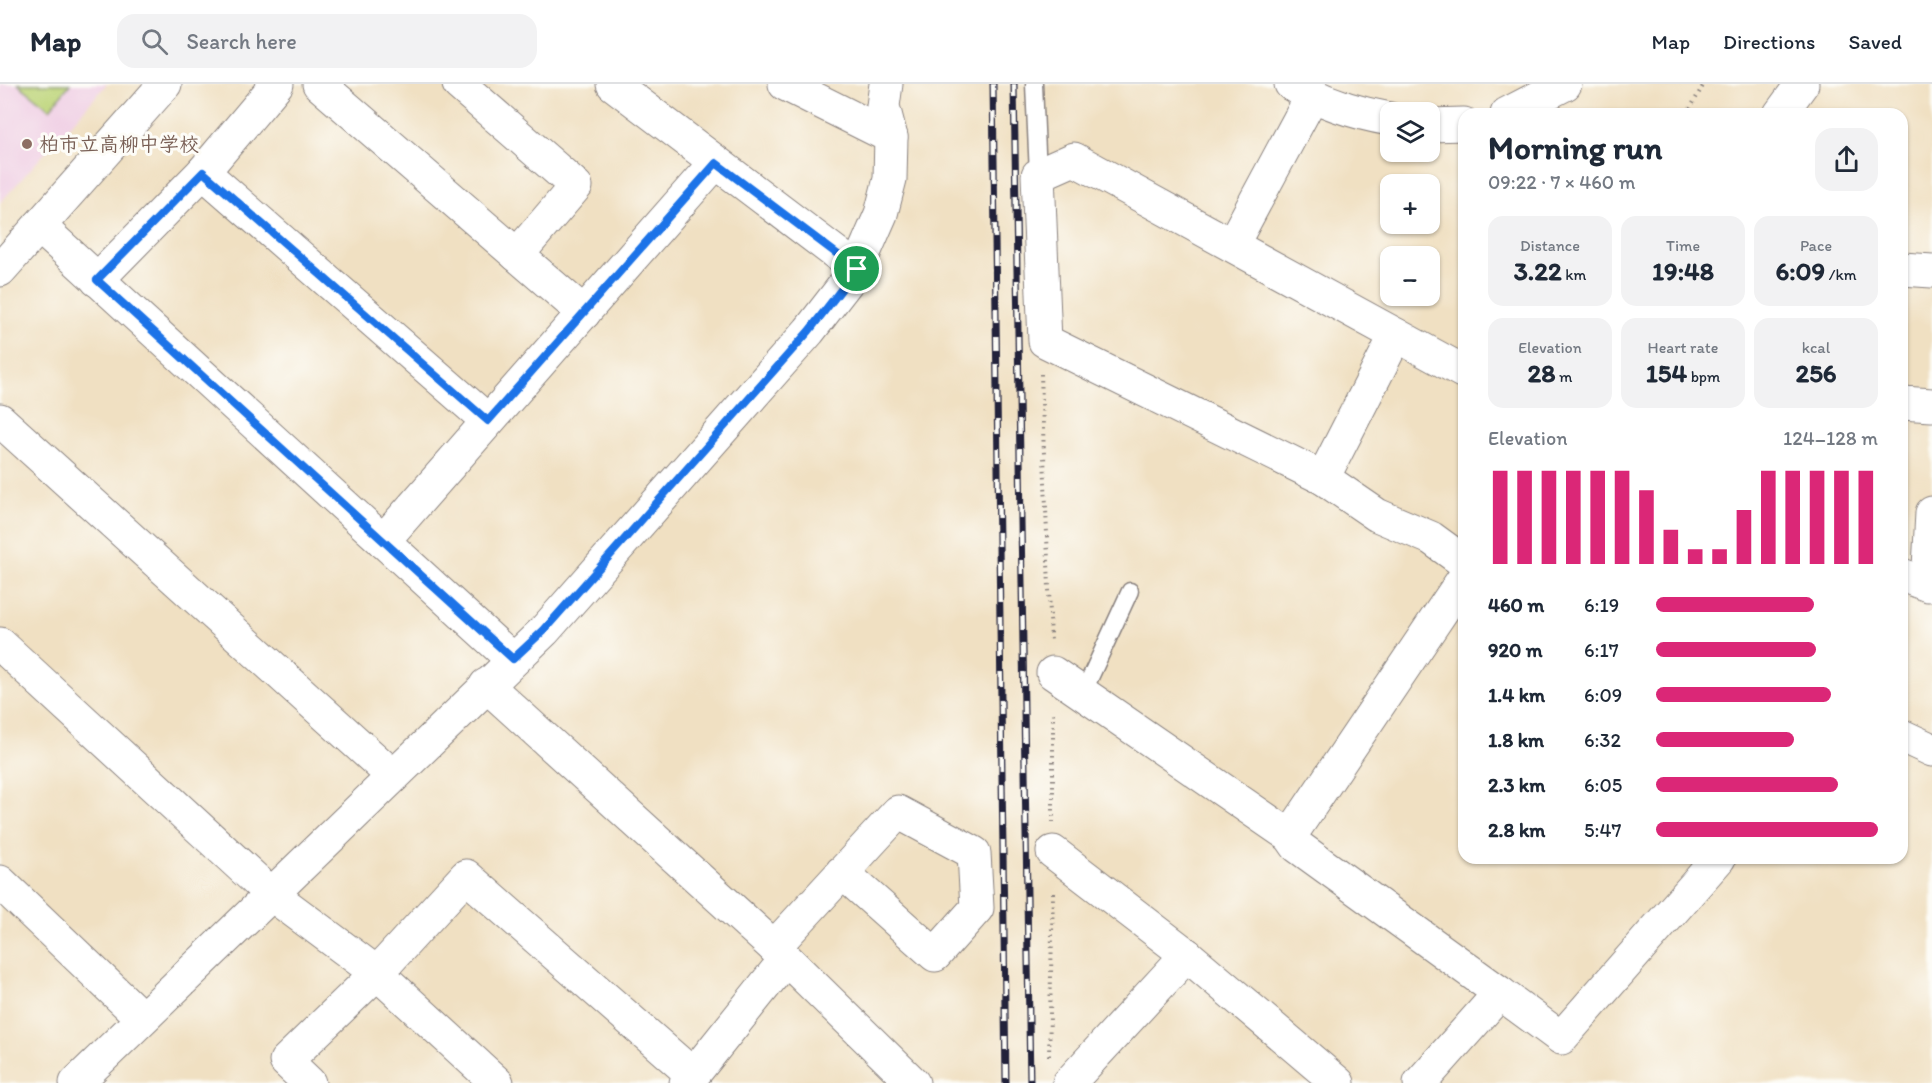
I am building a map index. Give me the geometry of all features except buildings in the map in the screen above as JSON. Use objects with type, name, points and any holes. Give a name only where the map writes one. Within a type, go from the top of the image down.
[{"type":"street","points":[[0,270],[165,84]]},
{"type":"street","points":[[97,280],[203,172],[278,84]]},
{"type":"street","points":[[319,84],[584,313]]},
{"type":"street","points":[[459,84],[576,186],[517,255]]},
{"type":"street","points":[[613,84],[857,269]]},
{"type":"street","points":[[784,84],[891,137]]},
{"type":"street","points":[[76,1083],[544,630],[809,331],[857,269],[884,202],[890,179],[891,137],[883,106],[886,84]]},
{"type":"street","points":[[1519,108],[1566,84]]},
{"type":"street","points":[[1784,108],[1802,84]]},
{"type":"street","points":[[1232,245],[1301,90],[1362,114],[1380,118]]},
{"type":"street","points":[[1440,125],[1458,124]]},
{"type":"street","points":[[1458,369],[1074,159],[1038,175],[1045,341],[1323,478],[1377,515],[1431,538],[1458,558]]},
{"type":"street","points":[[383,541],[716,163]]},
{"type":"street","points":[[203,172],[488,421]]},
{"type":"street","points":[[39,226],[513,659]]},
{"type":"street","points":[[1908,269],[1932,271]]},
{"type":"street","points":[[1323,478],[1396,335]]},
{"type":"street","points":[[1908,403],[1932,405]]},
{"type":"street","points":[[0,420],[393,776]]},
{"type":"street","points":[[1908,577],[1928,585],[1932,513]]},
{"type":"street","points":[[1290,836],[1458,587]]},
{"type":"street","points":[[0,644],[272,894],[377,973],[497,1083]]},
{"type":"street","points":[[1053,673],[1290,836],[1297,846],[1560,1038],[1714,864]]},
{"type":"street","points":[[486,685],[780,953],[913,1083]]},
{"type":"street","points":[[1908,739],[1932,750]]},
{"type":"street","points":[[1053,852],[1187,955],[1338,1083]]},
{"type":"street","points":[[309,1083],[286,1061],[377,973],[466,876],[689,1079],[780,953],[843,872]]},
{"type":"street","points":[[0,882],[142,1018]]},
{"type":"street","points":[[1069,1083],[1187,955]]},
{"type":"street","points":[[1420,1083],[1500,993]]},
{"type":"lane","points":[[1034,84],[1038,175]]},
{"type":"lane","points":[[1083,693],[1130,591]]},
{"type":"path","points":[[1690,108],[1704,84]]},
{"type":"shaded area","name":"柏市立高柳中学校","points":[[0,84],[107,84],[0,203]]},
{"type":"green space","points":[[18,84],[70,84],[50,109]]},
{"type":"railway","points":[[993,84],[1006,1083]]},
{"type":"railway","points":[[1014,84],[1030,1083]]},
{"type":"place","name":"柏市立高柳中学校","points":[[27,144]]},
{"type":"route","points":[[716,163],[857,269],[809,331],[544,630],[513,659],[97,280],[203,172],[488,421],[716,163]]}]
